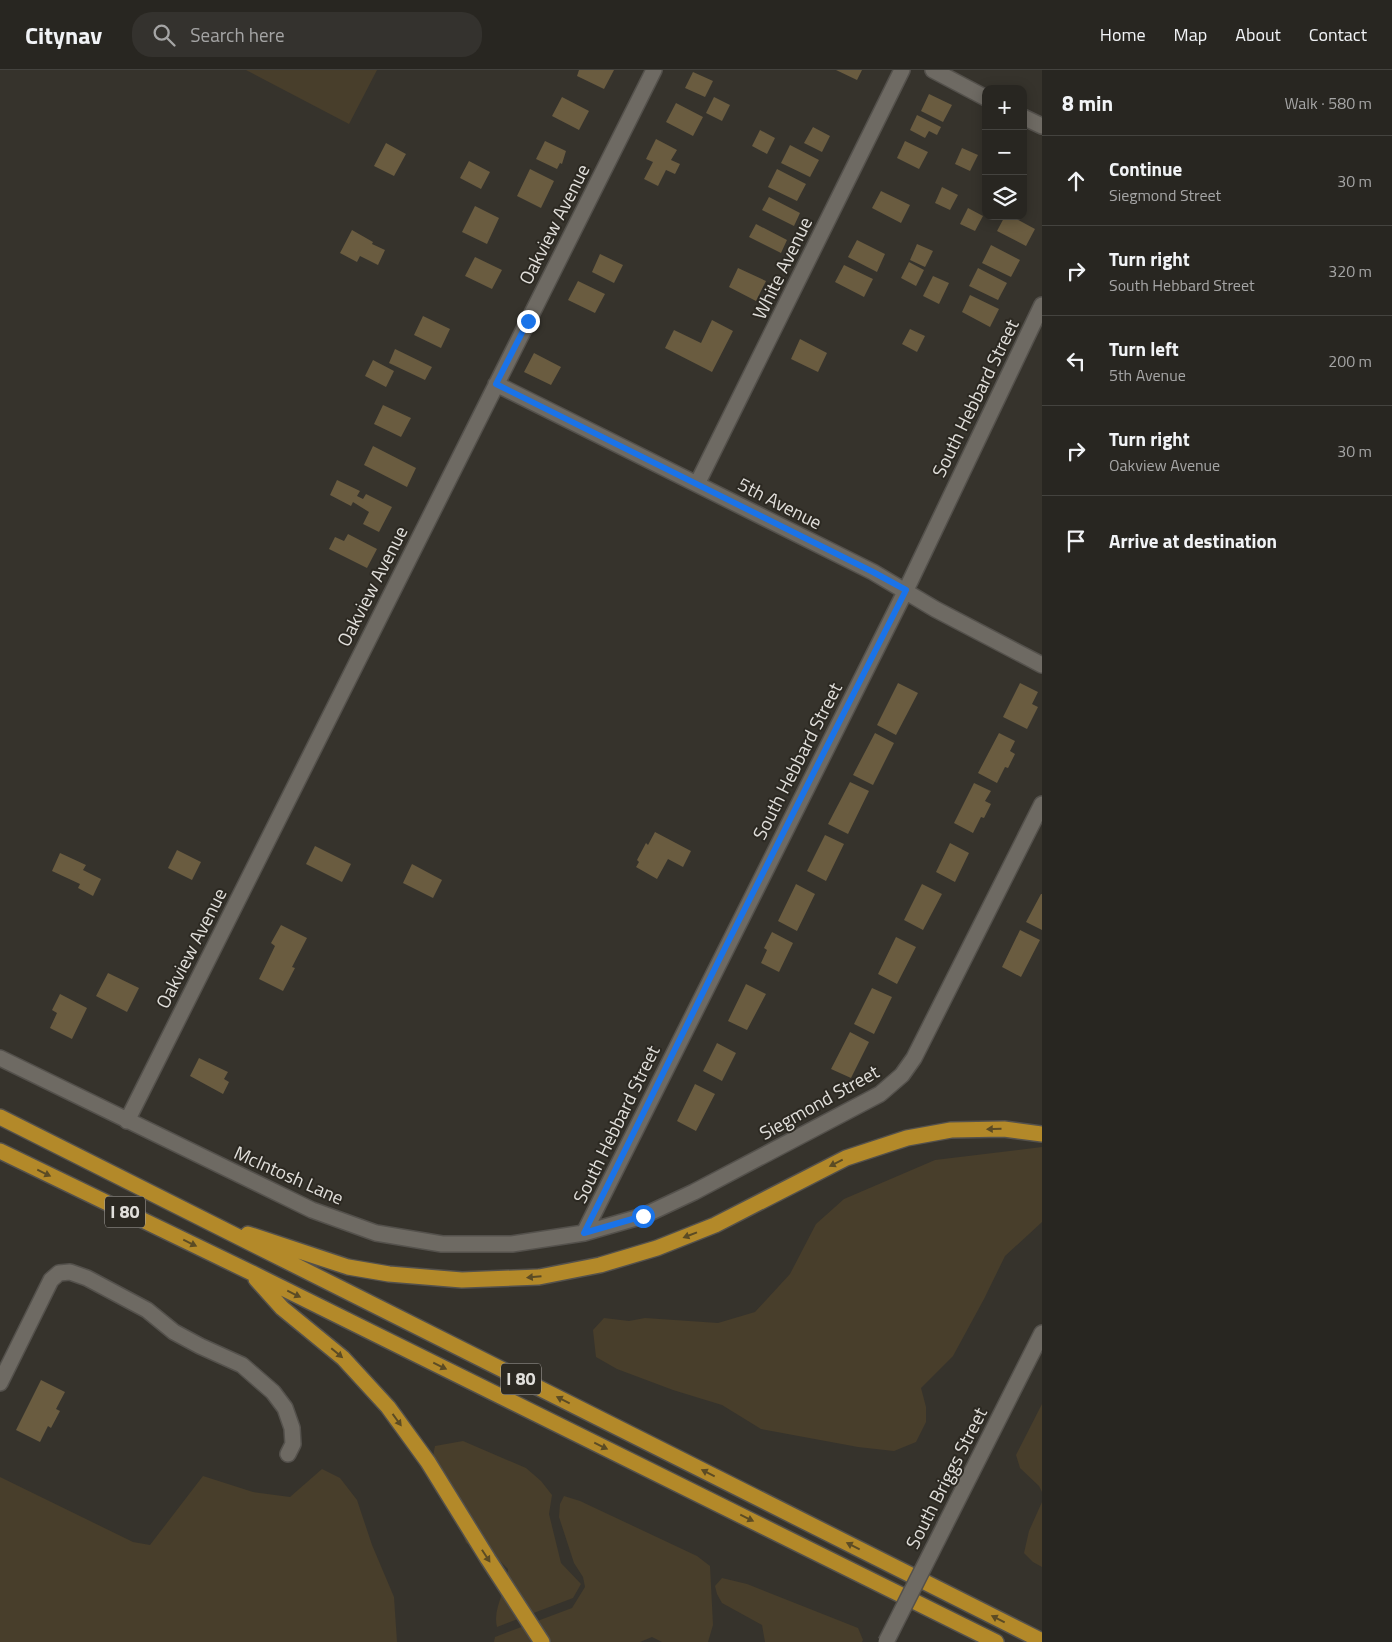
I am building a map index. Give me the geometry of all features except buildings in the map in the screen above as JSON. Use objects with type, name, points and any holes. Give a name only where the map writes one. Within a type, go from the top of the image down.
[{"type":"highway","name":"I 80","points":[[0,1117],[1042,1641]]},
{"type":"highway","points":[[194,1215],[301,1252],[356,1268],[389,1274],[462,1280],[538,1277],[600,1265],[657,1248],[715,1225],[846,1158],[907,1138],[951,1130],[1004,1129],[1042,1134]]},
{"type":"highway","name":"I 80","points":[[0,1151],[250,1272],[996,1642]]},
{"type":"highway","points":[[250,1272],[282,1308],[343,1358],[388,1407],[428,1462],[542,1642]]},
{"type":"street","name":"Oakview Avenue","points":[[127,1121],[654,70]]},
{"type":"street","name":"White Avenue","points":[[697,484],[902,70]]},
{"type":"street","points":[[933,70],[982,96]]},
{"type":"street","points":[[1027,119],[1042,126]]},
{"type":"street","name":"South Hebbard Street","points":[[584,1233],[724,950],[906,590],[1042,305]]},
{"type":"street","name":"5th Avenue","points":[[496,384],[873,572],[935,609],[1042,665]]},
{"type":"street","name":"Siegmond Street","points":[[584,1233],[643,1216],[694,1192],[880,1094],[902,1075],[914,1058],[1042,804]]},
{"type":"street","name":"McIntosh Lane","points":[[0,1058],[312,1210],[376,1233],[442,1244],[512,1244],[584,1233]]},
{"type":"street","points":[[0,1383],[51,1280],[59,1273],[70,1272],[87,1278],[147,1310],[174,1332],[242,1365],[273,1392],[285,1408],[292,1428],[293,1444],[288,1454]]},
{"type":"street","name":"South Briggs Street","points":[[886,1642],[1042,1333]]},
{"type":"shaded area","points":[[246,70],[377,70],[349,124]]},
{"type":"shaded area","points":[[1042,1147],[1042,1222],[1005,1256],[953,1356],[921,1388],[926,1407],[926,1422],[916,1442],[894,1451],[858,1447],[761,1429],[722,1405],[673,1390],[617,1369],[596,1357],[593,1330],[604,1318],[629,1321],[645,1318],[718,1323],[755,1312],[790,1274],[816,1224],[844,1199],[935,1160]]},
{"type":"shaded area","points":[[1042,1404],[1042,1492],[1039,1486],[1020,1468],[1016,1455]]},
{"type":"shaded area","points":[[463,1441],[526,1468],[541,1481],[552,1495],[549,1514],[561,1563],[581,1584],[573,1598],[497,1627],[498,1605],[506,1584],[508,1569],[501,1562],[466,1543],[457,1519],[431,1466],[435,1446]]},
{"type":"shaded area","points":[[322,1469],[340,1478],[357,1500],[372,1545],[394,1597],[397,1642],[0,1642],[0,1477],[133,1542],[150,1545],[203,1476],[253,1492],[290,1497]]},
{"type":"shaded area","points":[[564,1496],[580,1501],[697,1556],[710,1566],[713,1625],[708,1642],[662,1642],[652,1637],[640,1642],[494,1642],[495,1637],[572,1608],[585,1587],[583,1577],[574,1563],[559,1517],[560,1504]]},
{"type":"shaded area","points":[[1042,1502],[1042,1567],[1033,1562],[1024,1553],[1029,1531]]},
{"type":"shaded area","points":[[722,1578],[747,1584],[858,1628],[863,1640],[862,1642],[765,1642],[762,1625],[722,1603],[715,1586]]},
{"type":"route","points":[[528,321],[496,384],[906,590],[724,950],[584,1233],[643,1216]]}]
